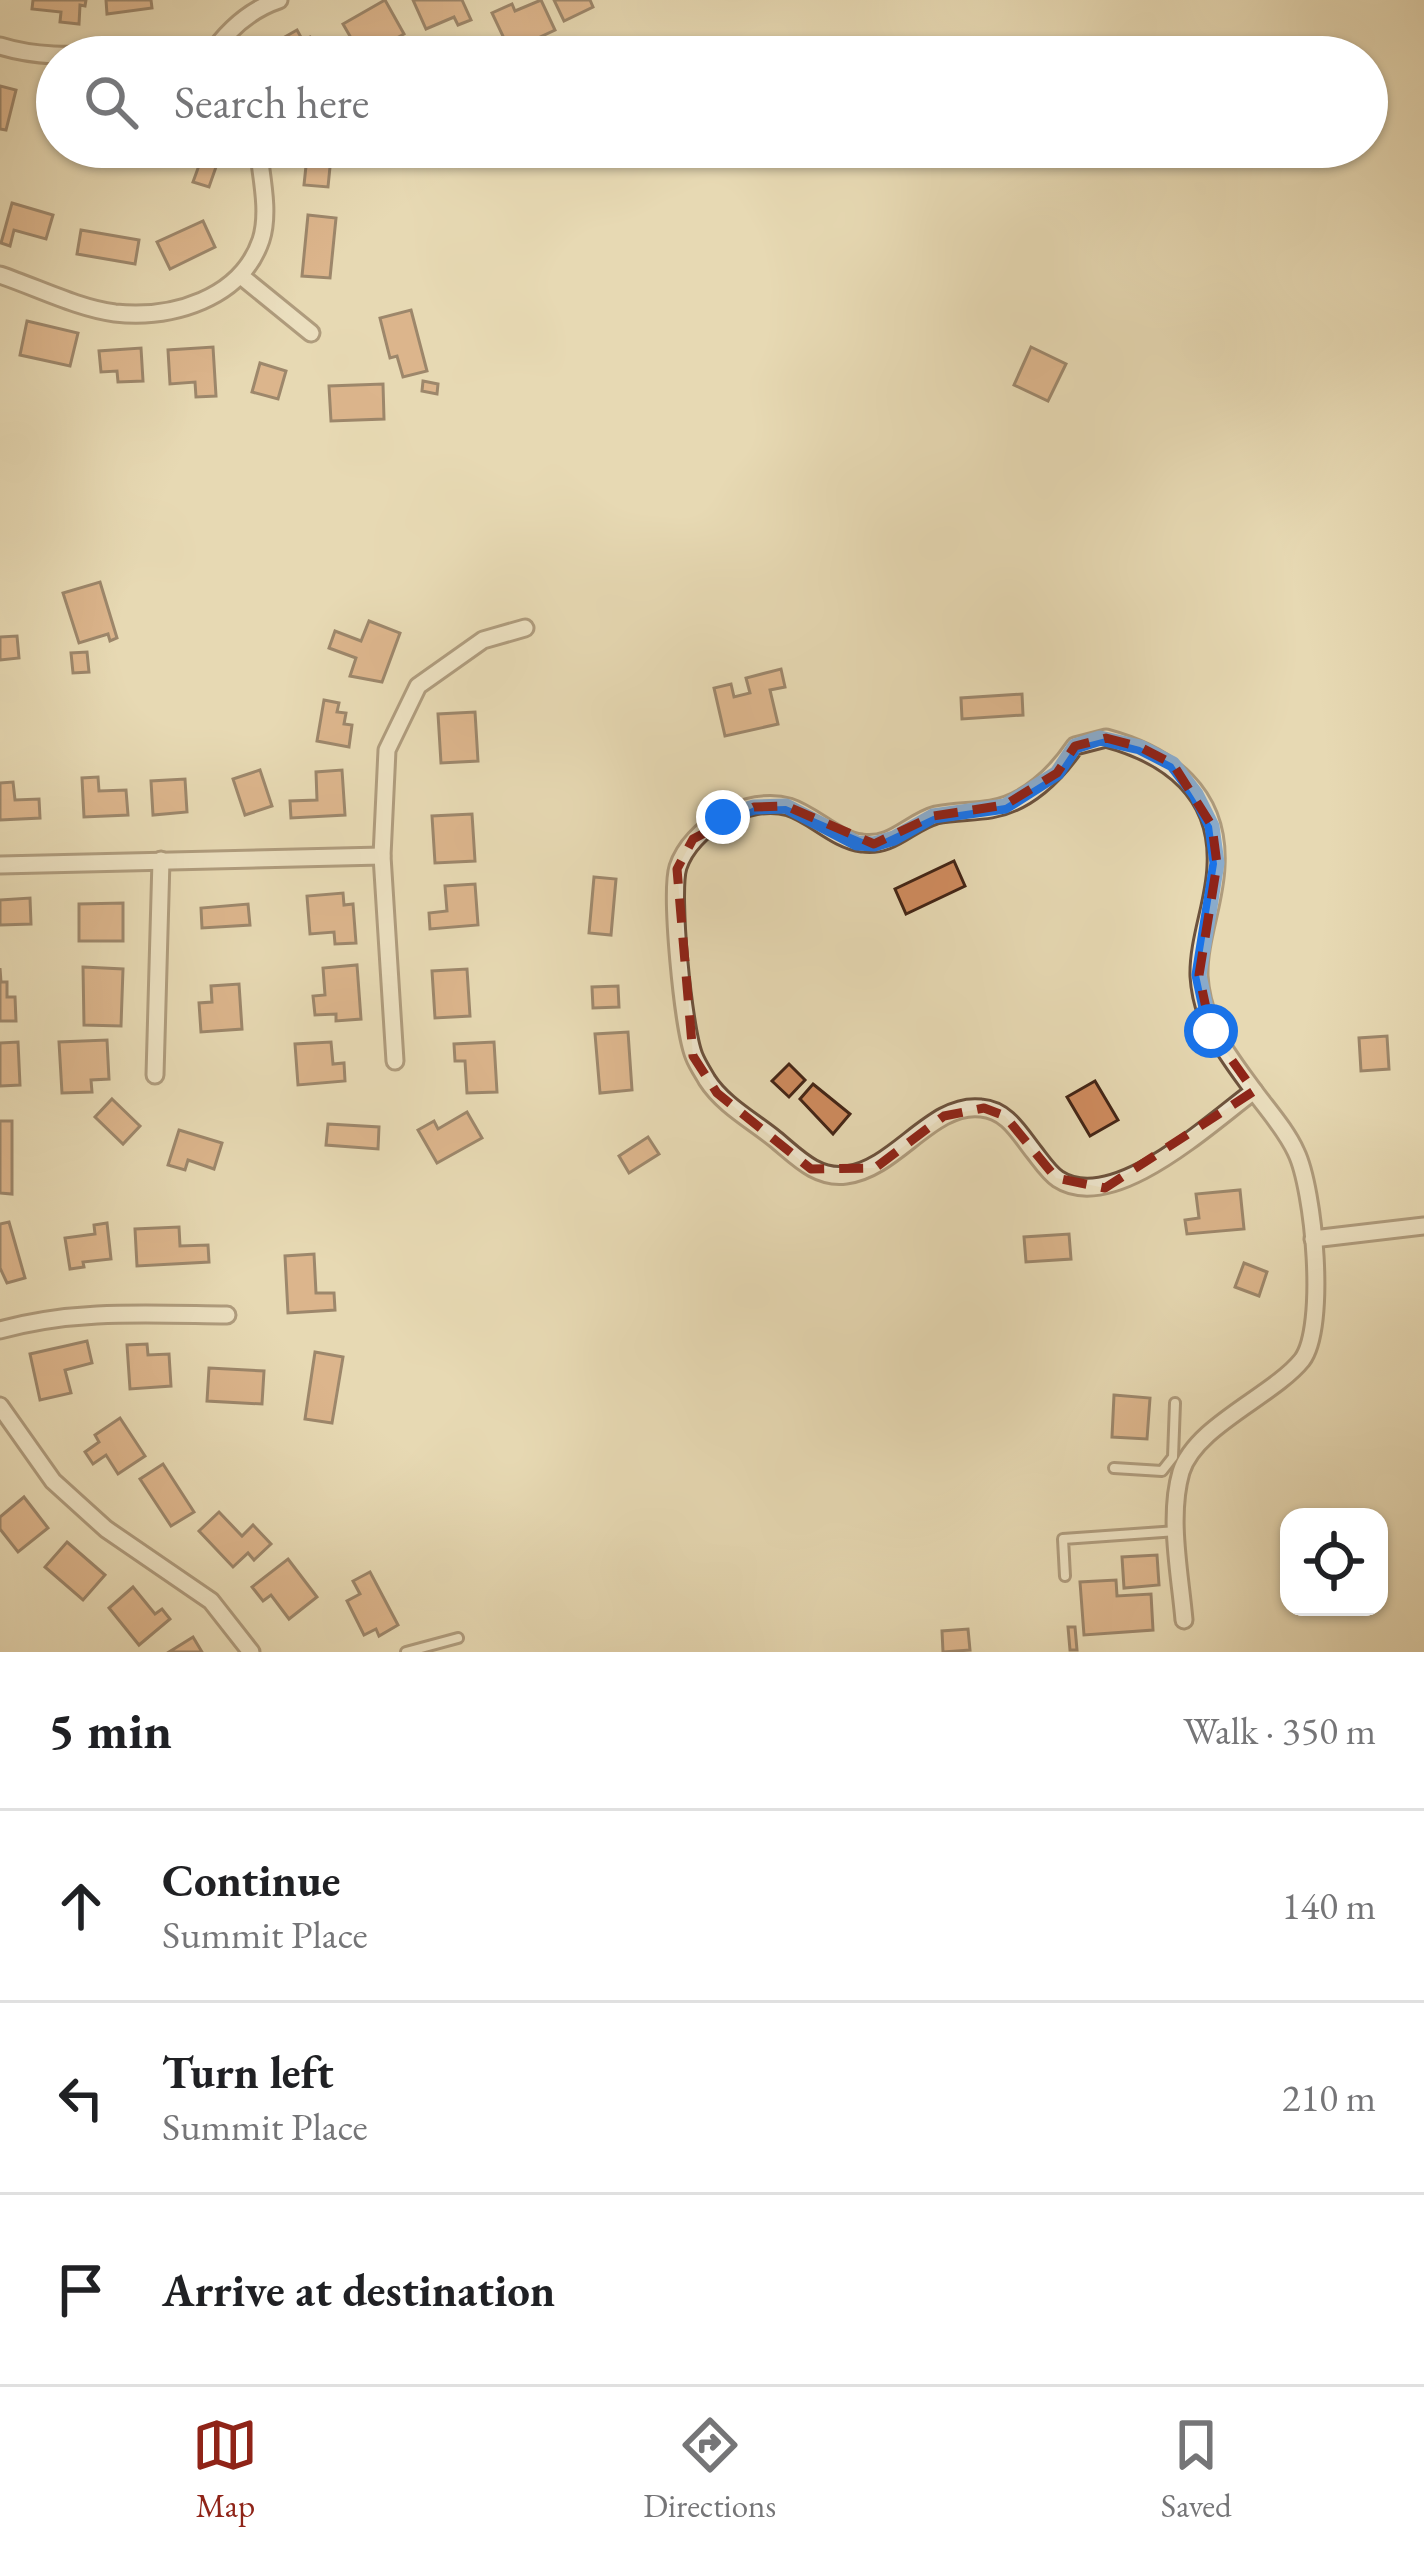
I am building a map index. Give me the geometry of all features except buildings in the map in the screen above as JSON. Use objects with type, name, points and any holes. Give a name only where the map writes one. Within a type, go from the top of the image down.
[{"type":"street","points":[[223,36],[248,15],[279,0]]},
{"type":"street","points":[[0,46],[36,56]]},
{"type":"street","points":[[0,275],[112,313],[160,313],[205,301],[241,276],[261,239],[261,168]]},
{"type":"street","points":[[241,276],[311,333]]},
{"type":"street","points":[[395,1061],[382,856],[387,750],[418,686],[483,640],[525,628]]},
{"type":"street","points":[[1184,1619],[1175,1467],[1302,1359],[1314,1333],[1313,1239],[1305,1176],[1295,1149],[1254,1091],[1211,1031],[1199,975],[1217,863],[1212,826],[1196,794],[1173,764],[1140,747],[1100,738],[1075,746],[1057,773],[1005,806],[933,816],[874,844],[857,843],[786,806],[754,807],[723,817],[693,839],[677,869],[684,1006],[694,1056],[717,1093],[811,1169],[836,1176],[874,1168],[944,1116],[965,1108],[984,1108],[1006,1116],[1056,1178],[1079,1188],[1105,1188],[1142,1172],[1254,1091]]},
{"type":"street","points":[[0,865],[382,856]]},
{"type":"street","points":[[155,1075],[161,860]]},
{"type":"street","points":[[1313,1239],[1424,1226]]},
{"type":"street","points":[[0,1330],[91,1312],[227,1315]]},
{"type":"street","points":[[0,1406],[53,1481],[106,1529],[211,1601],[251,1652]]},
{"type":"lane","points":[[1114,1468],[1162,1471],[1175,1467],[1175,1403]]},
{"type":"lane","points":[[1065,1576],[1063,1539],[1178,1531]]},
{"type":"lane","points":[[406,1652],[458,1638]]},
{"type":"highlighted area","points":[[1106,738],[1140,747],[1173,764],[1212,826],[1217,864],[1199,975],[1211,1031],[1254,1091],[1105,1188],[1056,1178],[1005,1116],[984,1108],[944,1116],[875,1168],[811,1169],[717,1093],[693,1056],[677,869],[693,839],[754,807],[786,806],[874,844],[933,816],[1005,805],[1057,773],[1075,746]]},
{"type":"route","points":[[723,817],[754,807],[786,806],[857,843],[874,844],[933,816],[1005,806],[1057,773],[1075,746],[1106,738],[1140,747],[1173,764],[1212,826],[1217,863],[1199,975],[1211,1031]]}]
